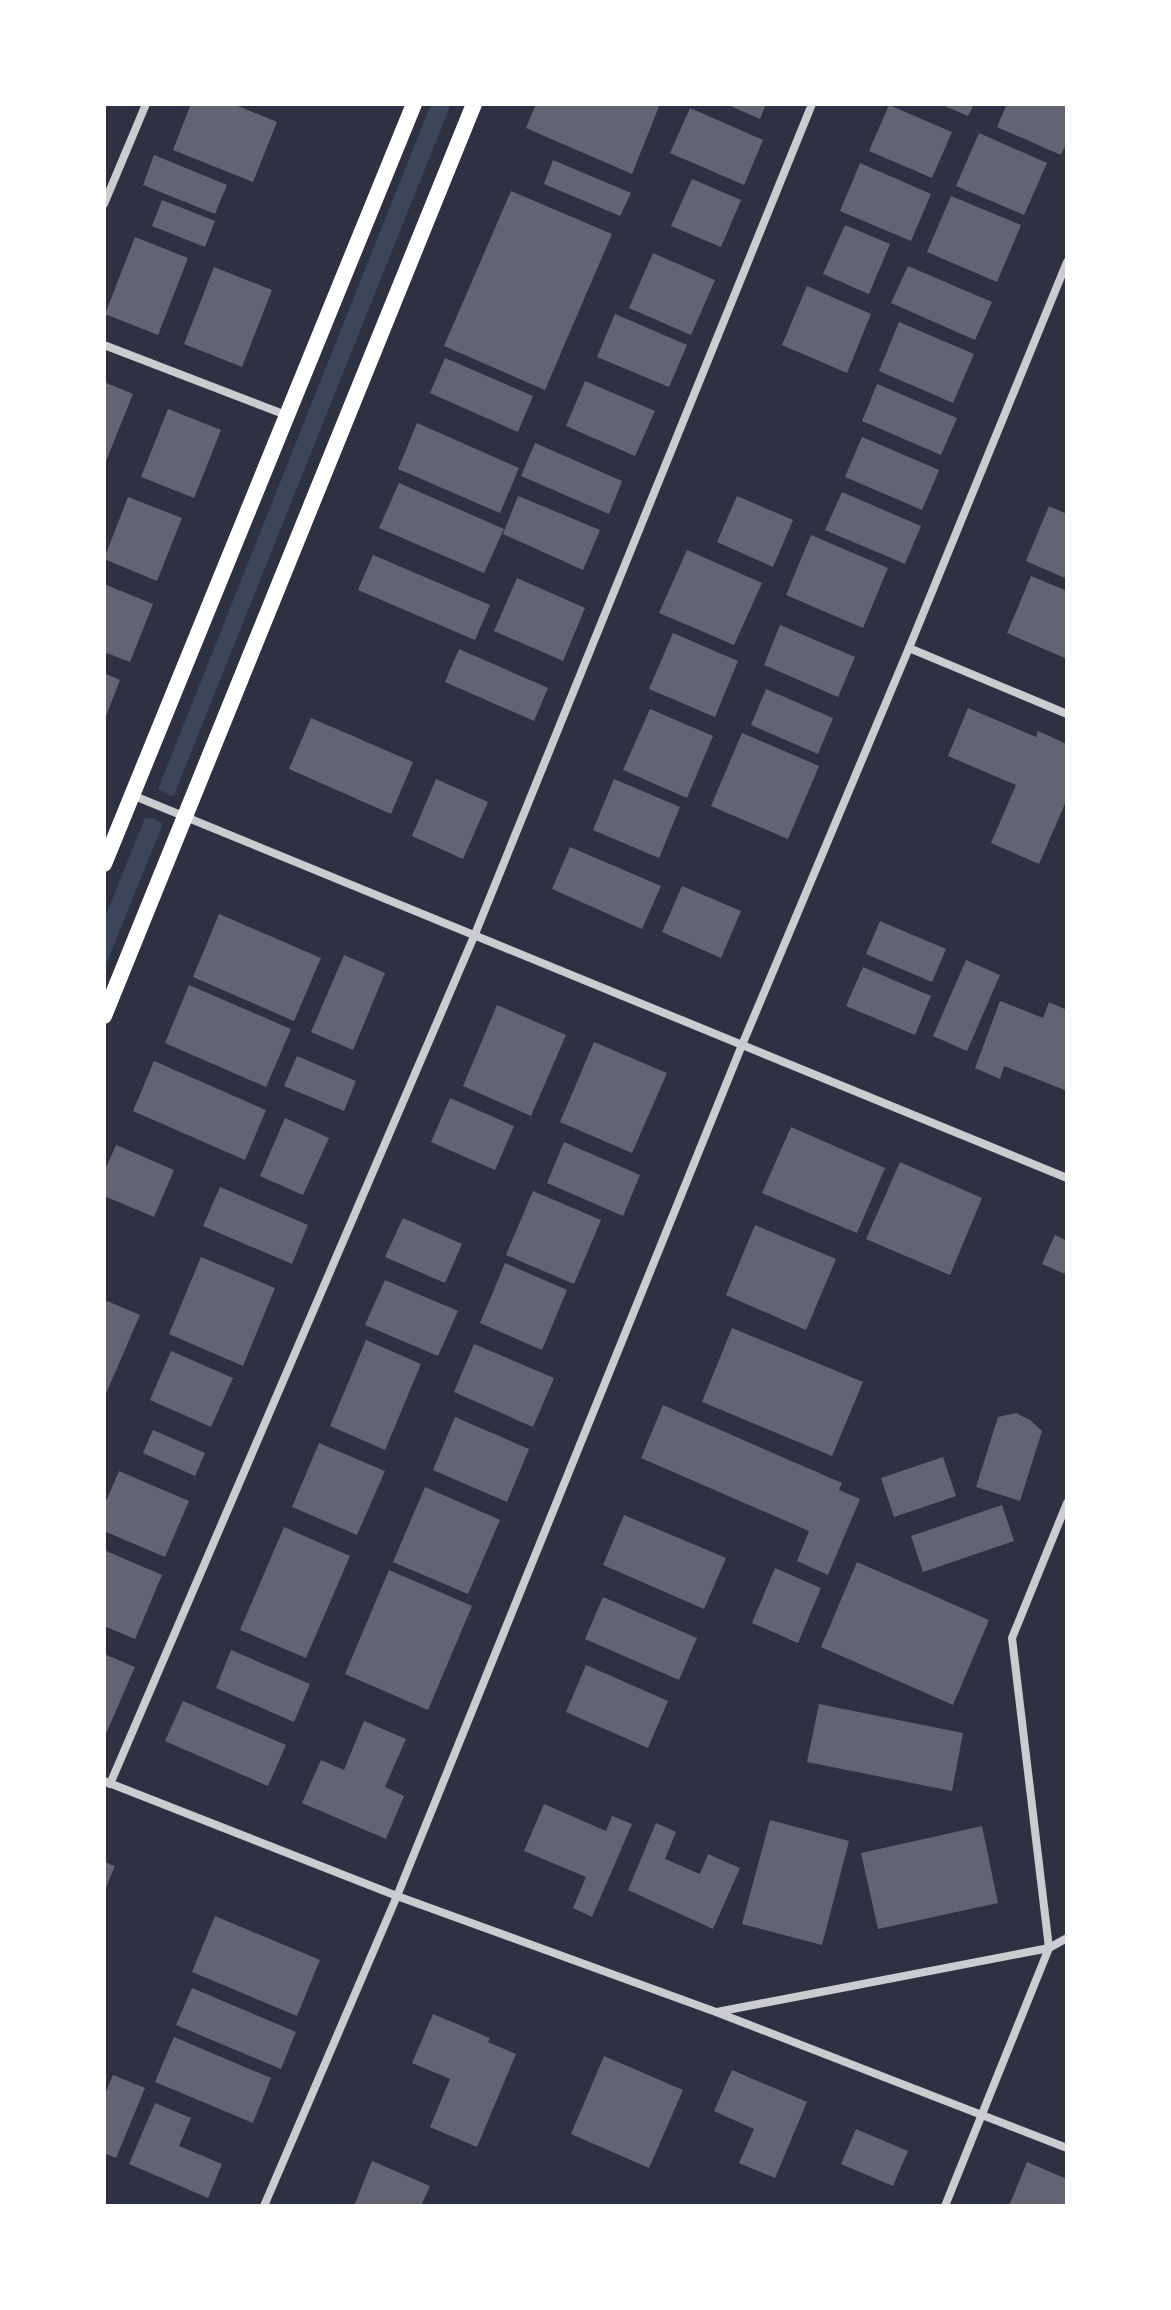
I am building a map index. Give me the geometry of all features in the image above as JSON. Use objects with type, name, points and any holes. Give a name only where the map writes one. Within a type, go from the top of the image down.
[{"type":"main road","points":[[104,864],[414,104]]},
{"type":"main road","points":[[104,1016],[474,104]]},
{"type":"street","points":[[104,204],[146,104]]},
{"type":"street","points":[[812,104],[475,934],[107,1783],[397,1896],[716,2012],[1067,2148]]},
{"type":"street","points":[[264,2206],[397,1896],[742,1045],[1067,262]]},
{"type":"street","points":[[104,345],[286,415]]},
{"type":"street","points":[[909,648],[1067,714]]},
{"type":"street","points":[[132,795],[1067,1178]]},
{"type":"street","points":[[945,2206],[1049,1948],[1012,1638],[1067,1503]]},
{"type":"street","points":[[716,2012],[1049,1948],[1067,1938]]},
{"type":"shaded area","points":[[431,104],[451,104],[174,795],[170,796],[158,789]]},
{"type":"shaded area","points":[[145,818],[163,824],[104,969],[104,920]]},
{"type":"building","points":[[191,104],[233,104],[277,122],[253,182],[173,150]]},
{"type":"building","points":[[536,104],[660,104],[632,174],[526,128]]},
{"type":"building","points":[[726,104],[766,104],[760,119]]},
{"type":"building","points":[[940,104],[974,104],[968,116]]},
{"type":"building","points":[[1007,104],[1067,104],[1067,142],[1061,155],[997,127]]},
{"type":"building","points":[[889,105],[952,132],[932,178],[869,151]]},
{"type":"building","points":[[690,108],[763,140],[744,185],[670,153]]},
{"type":"building","points":[[979,133],[1047,163],[1024,215],[956,186]]},
{"type":"building","points":[[154,155],[227,185],[215,214],[143,185]]},
{"type":"building","points":[[553,160],[631,193],[620,216],[544,184]]},
{"type":"building","points":[[860,163],[931,194],[911,241],[840,211]]},
{"type":"building","points":[[692,179],[741,200],[721,247],[671,226]]},
{"type":"building","points":[[511,191],[612,234],[545,390],[444,346]]},
{"type":"building","points":[[951,196],[1021,225],[997,282],[927,252]]},
{"type":"building","points":[[162,200],[215,221],[205,247],[152,226]]},
{"type":"building","points":[[845,225],[890,244],[869,294],[823,274]]},
{"type":"building","points":[[135,237],[188,258],[158,335],[105,314]]},
{"type":"building","points":[[653,253],[715,280],[691,335],[629,308]]},
{"type":"building","points":[[908,266],[992,302],[975,340],[891,303]]},
{"type":"building","points":[[214,267],[272,290],[242,367],[184,344]]},
{"type":"building","points":[[807,286],[871,314],[847,373],[782,345]]},
{"type":"building","points":[[615,314],[687,345],[669,387],[597,357]]},
{"type":"building","points":[[899,322],[974,354],[953,403],[879,371]]},
{"type":"building","points":[[445,358],[533,396],[518,432],[430,393]]},
{"type":"building","points":[[585,381],[655,411],[635,456],[566,426]]},
{"type":"building","points":[[104,382],[133,394],[104,466]]},
{"type":"building","points":[[877,384],[957,418],[941,455],[862,421]]},
{"type":"building","points":[[168,409],[221,430],[194,498],[141,477]]},
{"type":"building","points":[[417,423],[519,468],[500,513],[398,469]]},
{"type":"building","points":[[862,437],[939,470],[922,510],[845,477]]},
{"type":"building","points":[[535,443],[622,481],[609,514],[521,476]]},
{"type":"building","points":[[399,483],[504,529],[484,573],[379,528]]},
{"type":"building","points":[[842,492],[921,526],[905,564],[825,530]]},
{"type":"building","points":[[518,496],[600,530],[583,570],[503,534]]},
{"type":"building","points":[[737,496],[793,520],[773,567],[717,542]]},
{"type":"building","points":[[128,497],[182,518],[157,581],[104,559]]},
{"type":"building","points":[[1049,506],[1067,514],[1067,579],[1026,561]]},
{"type":"building","points":[[811,535],[888,568],[863,628],[786,595]]},
{"type":"building","points":[[687,550],[762,583],[734,645],[659,613]]},
{"type":"building","points":[[373,555],[490,605],[475,640],[358,590]]},
{"type":"building","points":[[1031,576],[1067,591],[1067,659],[1007,633]]},
{"type":"building","points":[[517,578],[585,608],[563,661],[494,631]]},
{"type":"building","points":[[104,584],[153,604],[130,662],[104,652]]},
{"type":"building","points":[[780,625],[855,657],[838,697],[764,665]]},
{"type":"building","points":[[673,633],[738,661],[715,717],[649,689]]},
{"type":"building","points":[[459,649],[548,688],[534,721],[445,682]]},
{"type":"building","points":[[104,673],[120,680],[104,721]]},
{"type":"building","points":[[766,689],[833,718],[818,754],[751,725]]},
{"type":"building","points":[[968,708],[1036,737],[1038,731],[1067,744],[1067,799],[1039,864],[991,843],[1016,785],[948,756]]},
{"type":"building","points":[[650,709],[713,736],[687,798],[623,770]]},
{"type":"building","points":[[311,718],[413,762],[391,814],[289,769]]},
{"type":"building","points":[[742,733],[819,766],[788,839],[711,806]]},
{"type":"building","points":[[436,779],[488,802],[463,859],[412,836]]},
{"type":"building","points":[[614,779],[680,807],[659,858],[593,830]]},
{"type":"building","points":[[570,847],[661,886],[642,929],[552,889]]},
{"type":"building","points":[[682,886],[741,911],[721,958],[662,932]]},
{"type":"building","points":[[219,914],[321,958],[294,1021],[193,977]]},
{"type":"building","points":[[880,921],[946,949],[932,982],[866,954]]},
{"type":"building","points":[[344,955],[385,973],[353,1050],[311,1032]]},
{"type":"building","points":[[966,960],[1000,975],[967,1051],[933,1036]]},
{"type":"building","points":[[863,967],[931,996],[915,1035],[846,1006]]},
{"type":"building","points":[[189,985],[291,1029],[266,1087],[165,1043]]},
{"type":"building","points":[[1000,1001],[1043,1018],[1049,1002],[1067,1010],[1067,1091],[1004,1066],[1000,1079],[975,1068]]},
{"type":"building","points":[[497,1005],[566,1035],[531,1116],[463,1086]]},
{"type":"building","points":[[594,1042],[667,1073],[632,1153],[560,1122]]},
{"type":"building","points":[[297,1056],[356,1081],[344,1111],[284,1086]]},
{"type":"building","points":[[154,1061],[266,1110],[245,1160],[133,1111]]},
{"type":"building","points":[[450,1098],[514,1126],[495,1170],[431,1142]]},
{"type":"building","points":[[285,1118],[329,1138],[303,1195],[260,1176]]},
{"type":"building","points":[[791,1127],[885,1168],[857,1233],[762,1193]]},
{"type":"building","points":[[564,1142],[640,1175],[623,1216],[547,1183]]},
{"type":"building","points":[[116,1145],[174,1170],[154,1217],[104,1196],[104,1172]]},
{"type":"building","points":[[900,1162],[982,1198],[950,1275],[866,1239]]},
{"type":"building","points":[[220,1187],[308,1225],[292,1264],[203,1226]]},
{"type":"building","points":[[533,1191],[601,1220],[574,1284],[506,1255]]},
{"type":"building","points":[[403,1218],[462,1244],[445,1283],[385,1257]]},
{"type":"building","points":[[755,1225],[836,1259],[806,1330],[726,1295]]},
{"type":"building","points":[[1055,1235],[1067,1241],[1067,1275],[1042,1264]]},
{"type":"building","points":[[201,1257],[275,1288],[243,1366],[169,1334]]},
{"type":"building","points":[[505,1263],[567,1290],[542,1350],[480,1323]]},
{"type":"building","points":[[385,1280],[458,1311],[438,1356],[365,1325]]},
{"type":"building","points":[[107,1301],[140,1315],[104,1398],[104,1307]]},
{"type":"building","points":[[732,1328],[863,1382],[832,1456],[702,1402]]},
{"type":"building","points":[[366,1340],[421,1364],[385,1450],[330,1426]]},
{"type":"building","points":[[474,1344],[554,1378],[533,1427],[454,1392]]},
{"type":"building","points":[[171,1351],[233,1378],[211,1427],[150,1400]]},
{"type":"building","points":[[663,1405],[842,1483],[839,1490],[860,1499],[828,1575],[797,1561],[809,1531],[641,1458]]},
{"type":"building","points":[[1016,1413],[1042,1431],[1020,1501],[976,1487],[998,1417]]},
{"type":"building","points":[[455,1417],[529,1449],[507,1502],[433,1470]]},
{"type":"building","points":[[153,1430],[205,1453],[195,1476],[143,1453]]},
{"type":"building","points":[[319,1443],[385,1471],[357,1535],[292,1507]]},
{"type":"building","points":[[943,1457],[956,1496],[894,1517],[881,1478]]},
{"type":"building","points":[[119,1471],[189,1501],[165,1557],[104,1531],[104,1506]]},
{"type":"building","points":[[425,1487],[500,1520],[468,1594],[393,1562]]},
{"type":"building","points":[[1002,1505],[1014,1541],[923,1572],[911,1536]]},
{"type":"building","points":[[624,1515],[726,1558],[704,1609],[603,1565]]},
{"type":"building","points":[[284,1527],[350,1556],[306,1658],[240,1630]]},
{"type":"building","points":[[104,1550],[162,1575],[135,1639],[104,1626]]},
{"type":"building","points":[[857,1562],[989,1620],[953,1705],[821,1647]]},
{"type":"building","points":[[775,1568],[821,1588],[798,1643],[752,1623]]},
{"type":"building","points":[[389,1570],[472,1606],[428,1710],[345,1674]]},
{"type":"building","points":[[603,1597],[697,1638],[679,1680],[585,1639]]},
{"type":"building","points":[[231,1650],[310,1684],[294,1722],[216,1688]]},
{"type":"building","points":[[104,1654],[135,1667],[104,1738]]},
{"type":"building","points":[[586,1665],[668,1701],[648,1748],[566,1712]]},
{"type":"building","points":[[183,1701],[286,1745],[268,1786],[165,1741]]},
{"type":"building","points":[[819,1704],[963,1733],[952,1791],[807,1762]]},
{"type":"building","points":[[364,1721],[406,1739],[385,1787],[404,1796],[386,1839],[302,1803],[321,1760],[344,1770]]},
{"type":"building","points":[[544,1804],[606,1831],[612,1816],[632,1824],[592,1917],[573,1908],[586,1877],[524,1851]]},
{"type":"building","points":[[770,1820],[849,1841],[822,1945],[742,1924]]},
{"type":"building","points":[[656,1823],[676,1832],[665,1859],[700,1874],[708,1854],[740,1868],[713,1929],[628,1890]]},
{"type":"building","points":[[982,1826],[998,1903],[878,1929],[861,1853]]},
{"type":"building","points":[[104,1862],[115,1866],[104,1892]]},
{"type":"building","points":[[215,1916],[320,1960],[297,2016],[192,1972]]},
{"type":"building","points":[[192,1988],[296,2032],[281,2069],[176,2025]]},
{"type":"building","points":[[433,2014],[490,2038],[488,2042],[516,2054],[477,2147],[430,2127],[450,2079],[412,2063]]},
{"type":"building","points":[[174,2037],[271,2078],[253,2123],[155,2082]]},
{"type":"building","points":[[604,2056],[683,2090],[649,2168],[571,2134]]},
{"type":"building","points":[[732,2070],[807,2102],[775,2178],[739,2163],[754,2129],[714,2111]]},
{"type":"building","points":[[113,2075],[145,2088],[116,2158],[104,2153],[104,2097]]},
{"type":"building","points":[[155,2103],[191,2118],[179,2146],[222,2164],[208,2198],[129,2164]]},
{"type":"building","points":[[856,2129],[908,2151],[893,2186],[841,2164]]},
{"type":"building","points":[[372,2161],[430,2186],[421,2206],[354,2206]]},
{"type":"building","points":[[1027,2162],[1067,2179],[1067,2206],[1009,2206]]}]
